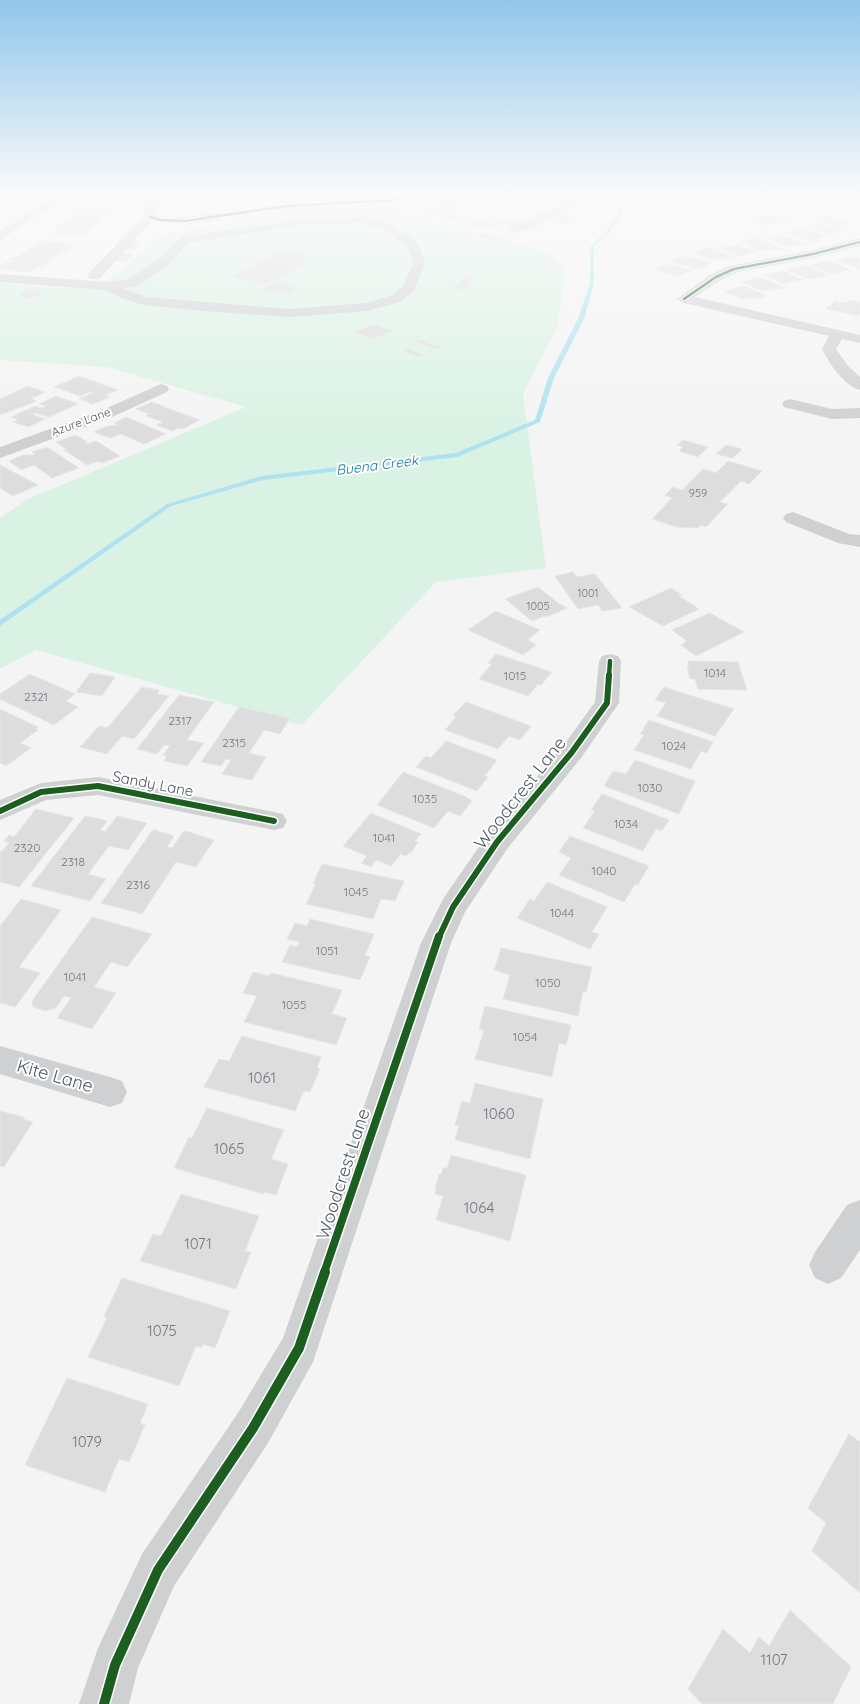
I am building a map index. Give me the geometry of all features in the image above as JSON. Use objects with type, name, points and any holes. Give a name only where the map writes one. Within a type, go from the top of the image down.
[{"type":"street","points":[[91,281],[98,273]]},
{"type":"street","points":[[108,286],[133,283],[148,273]]},
{"type":"street","points":[[0,278],[91,281],[144,301],[204,308],[290,313],[367,307],[395,299],[410,288],[416,273]]},
{"type":"street","points":[[726,273],[716,277],[684,300],[860,339]]},
{"type":"street","points":[[837,334],[829,349],[834,360],[848,376],[860,385]]},
{"type":"street","name":"Azure Lane","points":[[0,452],[106,414],[161,389]]},
{"type":"street","points":[[790,404],[832,414],[860,413]]},
{"type":"street","points":[[0,434],[21,444]]},
{"type":"street","points":[[793,518],[845,539],[860,541]]},
{"type":"street","name":"Woodcrest Lane","points":[[104,1704],[115,1665],[158,1570],[253,1428],[299,1348],[436,943],[453,907],[497,842],[572,752],[607,703],[610,661]]},
{"type":"street","name":"Sandy Lane","points":[[0,811],[41,792],[98,786],[274,821]]},
{"type":"street","name":"Kite Lane","points":[[0,1060],[110,1092]]},
{"type":"street","points":[[828,1265],[860,1218]]},
{"type":"green space","points":[[117,273],[565,273],[558,325],[523,394],[546,568],[436,582],[302,725],[36,650],[0,669],[0,518],[26,500],[246,407],[107,367],[0,360],[0,283],[72,289],[103,284]]},
{"type":"building","points":[[239,273],[288,273],[266,284],[230,277]]},
{"type":"building","points":[[666,273],[686,273],[678,276]]},
{"type":"building","points":[[787,273],[803,280],[783,284],[765,275]]},
{"type":"building","points":[[793,273],[822,273],[830,276],[808,279]]},
{"type":"building","points":[[466,275],[474,276],[464,290],[452,289]]},
{"type":"building","points":[[761,277],[786,288],[763,291],[742,282]]},
{"type":"building","points":[[276,282],[294,286],[291,288],[298,289],[289,294],[262,290],[267,285]]},
{"type":"building","points":[[744,286],[766,296],[761,299],[753,297],[743,299],[725,291]]},
{"type":"building","points":[[37,289],[42,296],[24,299],[19,292]]},
{"type":"building","points":[[850,300],[860,302],[860,314],[858,316],[826,309],[835,301],[846,303]]},
{"type":"building","points":[[374,324],[392,331],[371,339],[353,332]]},
{"type":"building","points":[[419,339],[441,347],[436,349],[415,341]]},
{"type":"building","points":[[408,349],[423,355],[418,357],[403,351]]},
{"type":"building","points":[[79,376],[118,390],[106,395],[110,397],[93,404],[79,399],[93,393],[90,392],[80,396],[54,387]]},
{"type":"building","points":[[28,386],[45,392],[31,399],[37,401],[0,415],[0,399]]},
{"type":"building","points":[[56,396],[78,404],[49,417],[35,413],[31,414],[45,419],[28,427],[13,422],[18,420],[11,417],[35,406],[41,408],[46,406],[39,404]]},
{"type":"building","points":[[152,402],[200,420],[182,429],[178,428],[173,431],[156,425],[163,422],[146,416],[149,414],[136,409]]},
{"type":"building","points":[[126,417],[166,434],[144,444],[121,434],[110,438],[94,432],[107,426],[119,425],[114,423]]},
{"type":"building","points":[[76,435],[87,442],[85,443],[87,444],[96,441],[120,456],[102,463],[99,461],[87,465],[64,450],[66,449],[56,442]]},
{"type":"building","points":[[683,440],[708,447],[698,457],[679,451],[683,447],[677,445]]},
{"type":"building","points":[[726,445],[742,449],[733,458],[716,454]]},
{"type":"building","points":[[47,447],[79,468],[52,478],[34,465],[21,470],[9,461],[23,455],[36,455],[32,452]]},
{"type":"building","points":[[728,461],[762,471],[749,484],[741,481],[720,502],[728,504],[706,527],[701,525],[698,528],[677,527],[652,519],[672,498],[665,495],[673,487],[682,490],[703,469],[716,473]]},
{"type":"building","points":[[0,465],[38,485],[13,496],[0,488]]},
{"type":"building","points":[[573,572],[577,577],[595,574],[622,608],[602,611],[598,605],[578,609],[555,576]]},
{"type":"building","points":[[538,587],[567,608],[532,621],[505,599]]},
{"type":"building","points":[[671,588],[682,595],[679,596],[699,609],[663,626],[629,607]]},
{"type":"building","points":[[496,611],[540,630],[528,640],[536,645],[523,655],[468,630]]},
{"type":"building","points":[[710,613],[744,632],[696,656],[681,645],[687,641],[672,630]]},
{"type":"building","points":[[496,654],[552,672],[528,696],[479,679],[492,664],[488,663]]},
{"type":"building","points":[[688,661],[738,662],[747,690],[698,689],[695,679],[690,679],[687,667],[689,667]]},
{"type":"building","points":[[90,673],[115,677],[102,696],[76,692]]},
{"type":"building","points":[[30,674],[75,694],[66,701],[78,707],[54,725],[0,699],[0,694]]},
{"type":"building","points":[[142,687],[159,690],[157,694],[169,696],[134,739],[122,736],[107,754],[80,747],[99,726],[107,728]]},
{"type":"building","points":[[664,687],[734,709],[715,736],[657,716],[666,703],[655,700]]},
{"type":"building","points":[[179,695],[214,702],[187,740],[204,743],[187,766],[164,761],[167,756],[163,755],[170,746],[164,745],[157,754],[137,749]]},
{"type":"building","points":[[466,702],[531,726],[520,740],[509,736],[498,749],[445,730],[456,717],[453,715]]},
{"type":"building","points":[[239,707],[290,718],[280,734],[264,730],[249,753],[266,757],[252,780],[222,774],[231,760],[226,759],[221,766],[201,762]]},
{"type":"building","points":[[0,709],[38,727],[36,729],[38,730],[20,743],[31,748],[6,766],[0,763]]},
{"type":"building","points":[[649,720],[713,742],[707,753],[701,751],[691,769],[634,750],[644,735],[640,734]]},
{"type":"building","points":[[446,741],[497,760],[485,776],[488,777],[477,791],[416,767],[426,756],[431,758]]},
{"type":"building","points":[[635,760],[695,781],[679,814],[604,786],[613,771],[626,774]]},
{"type":"building","points":[[403,772],[464,796],[472,801],[460,816],[448,811],[434,828],[377,805]]},
{"type":"building","points":[[602,794],[669,820],[662,831],[656,829],[643,851],[583,828],[595,811],[591,810]]},
{"type":"building","points":[[36,809],[74,818],[19,887],[0,882],[0,853],[9,843],[4,841],[9,835],[14,837]]},
{"type":"building","points":[[371,813],[421,834],[415,841],[418,842],[411,853],[406,856],[401,854],[391,866],[376,860],[371,867],[361,863],[367,856],[343,846]]},
{"type":"building","points":[[85,816],[105,820],[107,822],[100,830],[105,832],[117,816],[147,823],[128,850],[109,846],[88,874],[106,879],[90,901],[31,886]]},
{"type":"building","points":[[155,830],[174,836],[167,847],[172,848],[183,832],[186,831],[214,840],[196,867],[176,862],[142,914],[101,903],[152,831]]},
{"type":"building","points":[[570,836],[649,866],[638,885],[635,884],[624,902],[559,875],[571,858],[559,852]]},
{"type":"building","points":[[322,864],[404,881],[395,901],[381,899],[373,919],[306,904],[316,884],[313,884]]},
{"type":"building","points":[[547,882],[607,907],[592,932],[599,934],[590,949],[517,918],[530,899],[534,901]]},
{"type":"building","points":[[21,899],[61,910],[19,967],[40,973],[15,1007],[0,1003],[0,926]]},
{"type":"building","points":[[92,917],[152,934],[127,967],[111,962],[94,987],[116,993],[92,1029],[57,1018],[71,998],[64,996],[56,1008],[45,1011],[33,1007],[32,1001]]},
{"type":"building","points":[[310,919],[374,934],[365,955],[370,957],[360,980],[282,962],[290,945],[297,947],[299,942],[287,939],[295,923],[307,926]]},
{"type":"building","points":[[501,948],[592,967],[586,992],[583,991],[578,1016],[503,999],[510,975],[494,970]]},
{"type":"building","points":[[253,972],[269,976],[271,973],[342,990],[332,1014],[347,1018],[336,1045],[244,1022],[257,996],[243,993]]},
{"type":"building","points":[[485,1006],[571,1025],[566,1045],[559,1043],[552,1077],[475,1059],[484,1030],[479,1029]]},
{"type":"building","points":[[242,1036],[321,1057],[317,1068],[320,1069],[310,1092],[304,1091],[295,1111],[204,1087],[219,1059],[229,1061]]},
{"type":"building","points":[[475,1083],[543,1099],[530,1159],[455,1140],[459,1126],[455,1125],[462,1101],[470,1103]]},
{"type":"building","points":[[207,1108],[284,1130],[271,1159],[288,1164],[276,1195],[264,1192],[263,1194],[174,1168],[189,1137],[192,1138]]},
{"type":"building","points":[[0,1111],[24,1117],[23,1119],[33,1122],[4,1167],[0,1166]]},
{"type":"building","points":[[451,1155],[526,1175],[510,1241],[436,1220],[443,1196],[435,1194],[436,1185],[439,1174],[441,1175],[443,1168],[447,1168]]},
{"type":"building","points":[[181,1194],[259,1216],[245,1251],[251,1252],[236,1289],[140,1261],[153,1234],[161,1236]]},
{"type":"building","points":[[122,1278],[230,1311],[215,1348],[203,1344],[201,1348],[196,1346],[179,1386],[88,1357],[107,1318],[104,1316]]},
{"type":"building","points":[[67,1378],[148,1404],[140,1423],[145,1425],[129,1462],[119,1459],[105,1492],[25,1465]]},
{"type":"building","points":[[849,1434],[860,1442],[860,1593],[812,1551],[826,1523],[808,1508]]},
{"type":"building","points":[[790,1610],[851,1667],[833,1704],[702,1704],[688,1689],[723,1629],[750,1653],[759,1637],[769,1646]]},
{"type":"waterway","name":"Buena Creek","points":[[0,624],[169,505],[262,478],[457,455],[538,421],[551,378],[581,319],[592,283],[592,273]]},
{"type":"cycle path","points":[[684,299],[716,277],[726,273]]},
{"type":"cycle path","points":[[104,1704],[115,1665],[158,1570],[253,1428],[299,1348],[436,943],[453,907],[497,842],[572,752],[607,703],[610,661]]},
{"type":"cycle path","points":[[0,811],[41,792],[98,786],[274,821]]}]
